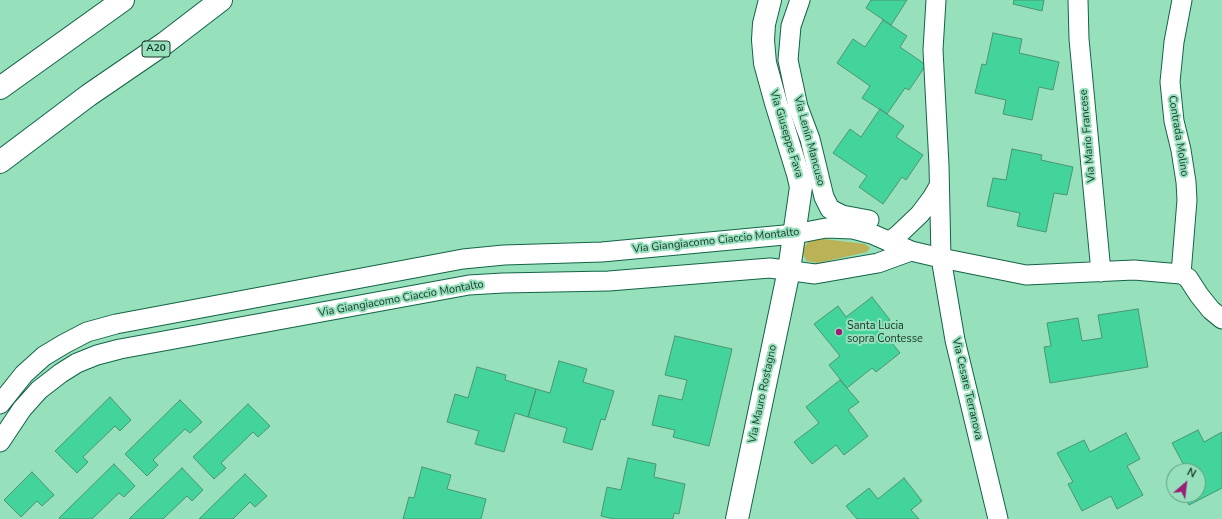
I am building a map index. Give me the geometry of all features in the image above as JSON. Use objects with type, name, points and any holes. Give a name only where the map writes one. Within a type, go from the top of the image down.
[{"type":"main road","points":[[0,88],[123,0]]},
{"type":"main road","name":"A20","points":[[0,162],[89,95],[165,43],[221,0]]},
{"type":"main road","name":"Via Giuseppe Fava","points":[[770,0],[764,24],[763,40],[765,63],[801,186],[789,270]]},
{"type":"main road","name":"Via Mauro Rostagno","points":[[737,519],[789,270]]},
{"type":"street","name":"Via Lenin Mancuso","points":[[800,0],[790,26],[788,60],[798,107],[810,139],[824,197],[830,209],[842,215],[883,225],[894,238]]},
{"type":"street","points":[[936,0],[933,50],[941,258]]},
{"type":"street","name":"Via Mario Francese","points":[[1078,0],[1079,39],[1101,272]]},
{"type":"street","name":"Contrada Molino","points":[[1181,274],[1188,200],[1181,150],[1174,121],[1170,82],[1174,42],[1182,0]]},
{"type":"street","points":[[894,238],[920,214],[939,186]]},
{"type":"street","name":"Via Giangiacomo Ciaccio Montalto","points":[[0,404],[24,374],[44,356],[87,332],[116,324],[463,259],[504,255],[602,252],[795,234],[826,228],[853,229],[894,238],[911,251],[1026,275],[1134,270],[1181,274]]},
{"type":"street","name":"Via Giangiacomo Ciaccio Montalto","points":[[0,442],[26,404],[39,390],[77,363],[97,355],[120,349],[469,285],[609,281],[770,268],[815,274],[878,263],[911,251]]},
{"type":"street","name":"Via Cesare Terranova","points":[[941,258],[955,340],[998,519]]},
{"type":"street","points":[[1181,274],[1188,278],[1211,310],[1222,319]]},
{"type":"shaded area","points":[[816,238],[865,244],[870,248],[867,252],[818,263],[807,261],[803,255],[804,247],[811,239]]},
{"type":"building","points":[[871,0],[907,0],[891,25],[866,8]]},
{"type":"building","points":[[1014,0],[1044,0],[1042,11],[1013,4]]},
{"type":"building","points":[[883,20],[907,36],[900,47],[926,65],[909,90],[905,88],[887,114],[862,98],[870,86],[837,63],[853,39],[865,47]]},
{"type":"building","points":[[993,33],[1022,39],[1019,53],[1059,62],[1053,90],[1039,87],[1032,120],[1003,114],[1006,100],[975,93],[982,64],[986,65]]},
{"type":"building","points":[[880,109],[904,126],[896,137],[923,155],[906,180],[902,177],[883,204],[859,187],[867,176],[833,153],[850,129],[861,137]]},
{"type":"building","points":[[1012,149],[1042,155],[1041,160],[1073,167],[1067,195],[1054,193],[1046,232],[1017,226],[1020,213],[987,206],[993,178],[1006,180]]},
{"type":"building","points":[[872,297],[890,320],[880,328],[900,353],[876,372],[872,368],[847,388],[829,365],[840,356],[814,324],[838,306],[846,317]]},
{"type":"building","points":[[1138,309],[1148,367],[1050,383],[1044,347],[1051,346],[1047,323],[1078,318],[1082,341],[1102,338],[1098,315]]},
{"type":"building","points":[[675,336],[732,349],[709,446],[673,437],[675,430],[652,425],[659,395],[682,400],[687,380],[665,375]]},
{"type":"building","points":[[559,361],[587,369],[583,382],[614,391],[605,420],[601,419],[592,450],[563,442],[567,428],[528,417],[536,389],[550,393]]},
{"type":"building","points":[[477,367],[506,375],[505,380],[536,389],[528,417],[515,413],[504,452],[475,444],[479,431],[447,422],[455,394],[468,398]]},
{"type":"building","points":[[840,380],[859,402],[848,410],[868,436],[844,455],[836,445],[812,464],[794,442],[819,423],[806,407]]},
{"type":"building","points":[[110,397],[131,420],[120,431],[115,426],[83,457],[88,462],[77,473],[55,451]]},
{"type":"building","points":[[180,400],[202,422],[190,433],[185,429],[153,460],[158,465],[147,476],[125,454]]},
{"type":"building","points":[[248,404],[270,426],[258,437],[253,432],[221,463],[226,468],[214,479],[193,457]]},
{"type":"building","points":[[1198,430],[1204,442],[1222,432],[1222,488],[1206,496],[1206,463],[1183,463],[1172,443]]},
{"type":"building","points":[[1126,433],[1140,459],[1127,466],[1143,495],[1117,509],[1111,496],[1082,511],[1068,484],[1073,482],[1057,453],[1084,440],[1090,452]]},
{"type":"building","points":[[628,458],[656,464],[654,477],[685,484],[679,514],[674,513],[673,519],[614,519],[601,516],[607,487],[621,490]]},
{"type":"building","points":[[114,464],[135,486],[124,497],[119,493],[92,519],[59,518]]},
{"type":"building","points":[[422,467],[451,475],[447,489],[486,499],[481,519],[403,519],[409,497],[414,498]]},
{"type":"building","points":[[182,468],[203,490],[192,501],[187,496],[163,519],[129,519]]},
{"type":"building","points":[[32,472],[54,495],[42,506],[37,501],[21,517],[4,500]]},
{"type":"building","points":[[245,474],[267,496],[255,507],[250,502],[233,519],[199,519]]},
{"type":"building","points":[[904,478],[922,501],[911,510],[919,519],[857,519],[846,506],[869,488],[878,499]]},
{"type":"place","name":"Santa Lucia sopra Contesse","points":[[839,332]]}]
